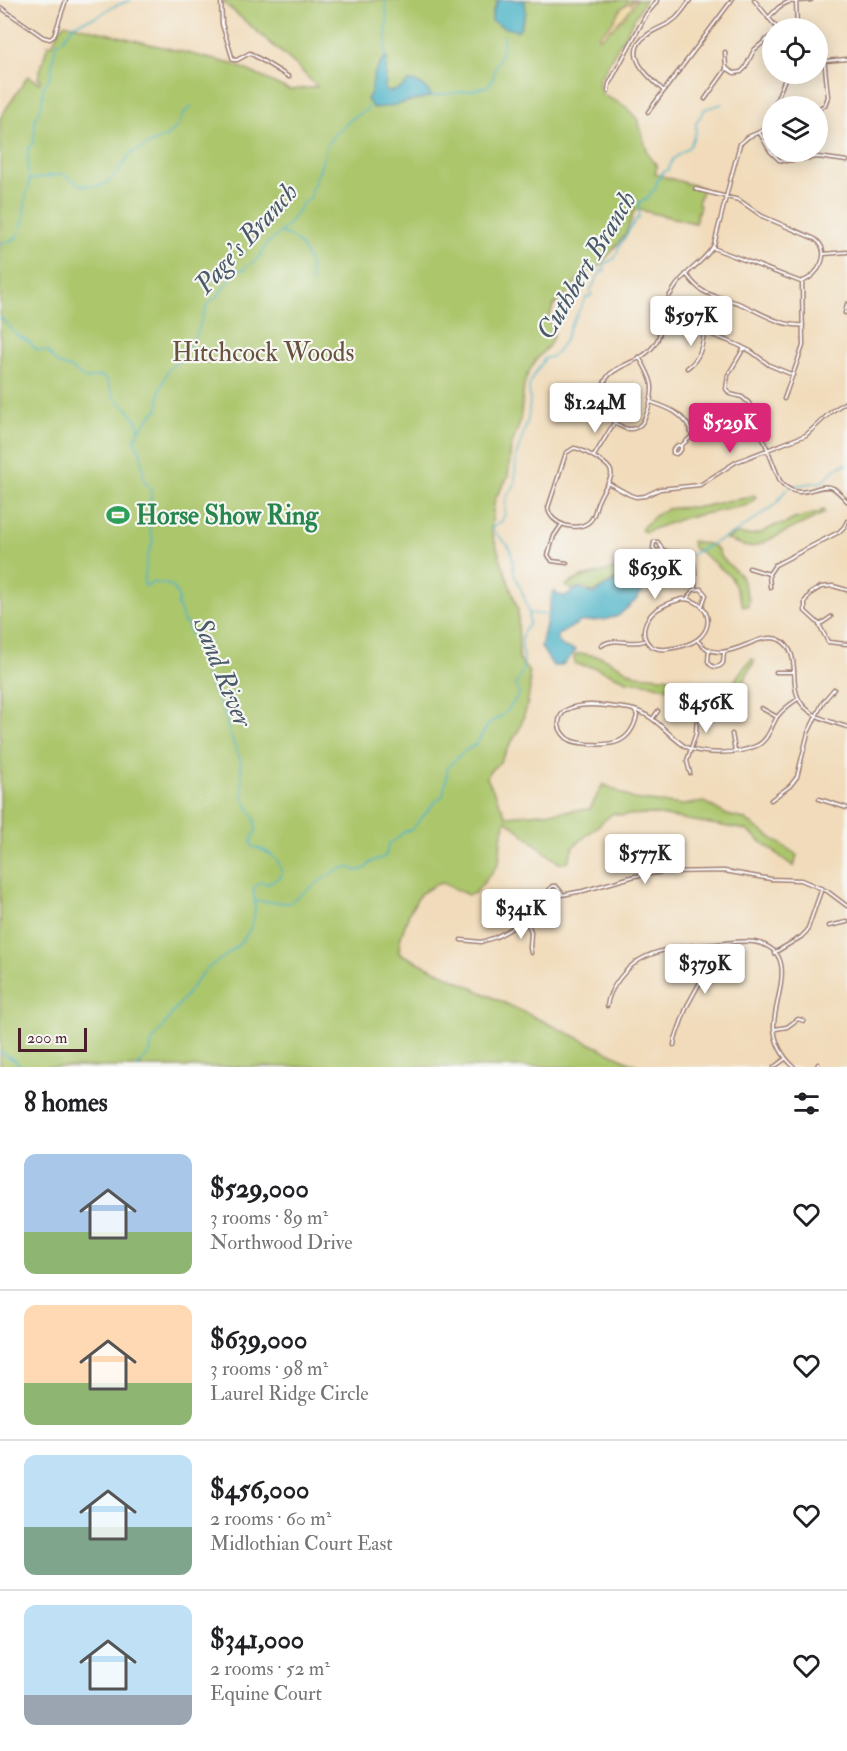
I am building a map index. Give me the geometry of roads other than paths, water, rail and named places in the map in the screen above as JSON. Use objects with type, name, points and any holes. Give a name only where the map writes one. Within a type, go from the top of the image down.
[{"type":"street","points":[[0,7],[43,37],[50,39],[54,36],[66,0]]},
{"type":"street","points":[[221,0],[222,24],[233,60],[252,54],[289,77]]},
{"type":"street","points":[[608,91],[609,84],[645,15],[657,3],[657,0]]},
{"type":"street","points":[[664,91],[638,63],[636,49],[647,34],[677,17],[690,0]]},
{"type":"street","points":[[648,112],[732,0]]},
{"type":"street","points":[[754,0],[768,18],[782,5],[794,0],[811,0]]},
{"type":"street","points":[[794,0],[795,18]]},
{"type":"street","points":[[725,52],[727,68],[736,73],[743,71],[755,49],[762,43]]},
{"type":"street","points":[[828,61],[847,59]]},
{"type":"street","points":[[705,99],[727,68]]},
{"type":"street","points":[[639,357],[652,384],[651,402],[639,426],[630,428],[614,423],[608,416],[602,395],[604,382],[613,371],[648,352],[656,344],[660,335],[663,312],[679,281],[713,249],[740,144],[762,130]]},
{"type":"street","points":[[759,132],[770,151],[781,160],[814,157],[847,162]]},
{"type":"street","points":[[695,189],[742,202],[762,216],[819,241],[824,254],[812,276],[802,281],[713,249]]},
{"type":"street","points":[[824,254],[847,252]]},
{"type":"street","points":[[686,274],[706,292],[786,324],[803,325]]},
{"type":"street","points":[[784,399],[802,350],[802,281]]},
{"type":"street","points":[[844,313],[847,304]]},
{"type":"street","points":[[662,321],[690,326],[744,348],[756,354],[770,366],[793,375]]},
{"type":"street","points":[[687,368],[699,356],[704,333]]},
{"type":"street","points":[[744,348],[728,375],[726,389],[730,394],[747,400],[778,478],[787,488],[795,491],[804,492],[829,487],[836,490],[847,501]]},
{"type":"street","points":[[608,483],[636,497],[645,496],[660,489],[698,486],[736,462],[806,435],[847,401]]},
{"type":"street","points":[[651,402],[674,410],[683,417],[692,434],[690,439],[681,446]]},
{"type":"street","points":[[594,456],[614,423]]},
{"type":"street","points":[[577,448],[594,456],[610,466],[612,475],[599,498],[593,517],[589,522],[580,526],[562,524],[550,516],[548,508],[566,453],[577,448]]},
{"type":"street","points":[[770,587],[769,574],[778,563],[839,532],[847,521]]},
{"type":"street","points":[[562,524],[554,536],[548,555],[552,561],[567,563]]},
{"type":"street","points":[[663,550],[688,554],[695,567],[696,589]]},
{"type":"street","points":[[749,568],[769,574]]},
{"type":"street","points":[[828,643],[819,625],[804,609],[805,601],[816,589],[827,586],[847,590]]},
{"type":"street","points":[[687,599],[691,592],[701,589],[705,594],[702,606]]},
{"type":"street","points":[[687,599],[702,606],[706,612],[708,624],[697,640],[689,644],[661,649],[645,641],[644,627],[652,614],[674,601],[687,599]]},
{"type":"street","points":[[819,625],[831,617]]},
{"type":"street","points":[[697,640],[709,649],[724,652],[763,639],[778,639],[790,651],[798,699],[816,716],[847,727]]},
{"type":"street","points":[[601,646],[609,641],[633,644],[645,641]]},
{"type":"street","points":[[828,643],[847,644]]},
{"type":"street","points":[[826,647],[828,643]]},
{"type":"street","points":[[709,649],[708,661],[715,667],[723,663],[724,652]]},
{"type":"street","points":[[776,672],[794,672]]},
{"type":"street","points":[[771,800],[790,786],[797,777],[806,739],[816,716],[834,689]]},
{"type":"street","points":[[634,710],[637,715],[633,728],[619,741],[607,745],[573,742],[562,732],[560,720],[562,714],[569,708],[576,705],[622,706],[634,710],[653,718],[683,745],[717,753],[735,751],[760,744],[777,717],[798,699]]},
{"type":"street","points":[[585,705],[586,700]]},
{"type":"street","points":[[761,708],[777,717]]},
{"type":"street","points":[[653,718],[658,711]]},
{"type":"street","points":[[690,773],[687,764],[696,733],[697,715]]},
{"type":"street","points":[[732,734],[735,751]]},
{"type":"street","points":[[819,799],[847,808]]},
{"type":"street","points":[[461,940],[476,942],[493,939],[526,918],[550,898],[635,876],[664,872],[724,871],[771,879],[797,879],[822,888],[847,906]]},
{"type":"street","points":[[550,898],[549,890],[552,886],[556,886],[565,894]]},
{"type":"street","points":[[774,953],[806,933],[822,888]]},
{"type":"street","points":[[526,918],[531,932],[531,953]]},
{"type":"street","points":[[829,926],[847,922]]},
{"type":"street","points":[[607,1006],[620,979],[639,960],[650,954],[667,949],[748,941],[763,945],[774,953],[781,966],[782,981],[774,1029],[779,1048],[785,1059],[794,1067]]},
{"type":"street","points":[[674,1045],[687,1006],[704,975],[706,945]]},
{"type":"street","points":[[774,1029],[787,1027],[798,1019],[804,1021]]},
{"type":"street","points":[[774,1067],[785,1059]]},
{"type":"water","points":[[498,0],[525,0],[526,12],[520,29],[517,31],[503,27],[492,21],[492,14]]},
{"type":"water","points":[[385,57],[387,58],[385,91],[394,91],[414,81],[425,87],[432,96],[374,108],[367,100],[374,74]]},
{"type":"water","points":[[671,558],[678,561],[666,576],[653,580],[618,616],[580,622],[558,635],[561,644],[566,648],[576,650],[564,663],[553,666],[541,647],[553,591],[565,596],[579,588],[594,594],[629,575],[636,566],[652,569],[661,560]]},
{"type":"waterway","points":[[63,39],[75,24],[99,16],[110,8],[131,0]]},
{"type":"waterway","points":[[385,0],[387,18],[385,59]]},
{"type":"waterway","name":"Page's Branch","points":[[431,96],[488,86],[493,79],[502,51],[504,35]]},
{"type":"waterway","points":[[28,175],[28,149],[34,142],[35,119],[42,105],[43,89],[51,75],[54,54],[57,43],[60,41]]},
{"type":"waterway","name":"Cuthbert Branch","points":[[524,663],[522,638],[529,625],[528,612],[515,575],[511,550],[492,527],[502,521],[506,498],[515,484],[516,457],[528,419],[529,387],[545,358],[556,353],[565,340],[586,298],[592,295],[590,291],[601,271],[604,272],[603,265],[615,258],[636,219],[639,219],[639,202],[647,199],[656,189],[656,183],[663,172],[668,170],[673,159],[690,146],[696,131],[696,123],[705,109],[722,104]]},
{"type":"waterway","name":"Page's Branch","points":[[139,430],[158,410],[160,390],[168,370],[185,353],[197,333],[207,305],[217,297],[234,274],[255,261],[267,242],[270,242],[289,224],[303,203],[311,197],[311,188],[314,186],[331,139],[350,120],[371,105]]},
{"type":"waterway","points":[[29,180],[61,174],[80,185],[100,186],[117,173],[130,154],[167,136],[192,106]]},
{"type":"waterway","points":[[0,243],[3,244],[16,238],[19,232],[24,217],[29,178]]},
{"type":"waterway","points":[[282,233],[298,242],[305,252],[312,284]]},
{"type":"waterway","name":"Sand River","points":[[0,317],[18,336],[28,341],[37,350],[47,351],[58,364],[72,369],[86,379],[102,376],[107,381],[114,398],[127,408],[137,422],[139,431],[135,443],[141,453],[144,480],[151,490],[149,527],[153,541],[147,558],[144,585],[148,586],[151,582],[164,583],[174,588],[179,599],[177,606],[184,623],[187,624],[213,692],[223,710],[240,759],[243,797],[255,820],[256,832],[251,843],[253,847],[274,857],[281,871],[281,877],[267,884],[261,882],[253,889],[255,910],[246,936],[233,950],[204,971],[152,1042],[150,1053],[137,1067]]},
{"type":"waterway","points":[[679,561],[738,531],[776,504],[786,490],[792,486],[822,482],[834,470],[847,465]]},
{"type":"waterway","points":[[529,613],[548,615]]},
{"type":"waterway","name":"Cuthbert Branch","points":[[256,901],[289,903],[333,872],[343,868],[352,868],[355,871],[365,869],[371,862],[386,856],[388,845],[403,832],[411,830],[443,796],[447,768],[463,752],[476,744],[490,722],[508,710],[519,694],[516,683],[523,670],[522,666]]},
{"type":"waterway","points":[[0,1052],[16,1061],[21,1067]]},
{"type":"place","name":"Horse Show Ring","points":[[118,515]]},
{"type":"park label","name":"Hitchcock Woods","points":[[263,352]]}]
